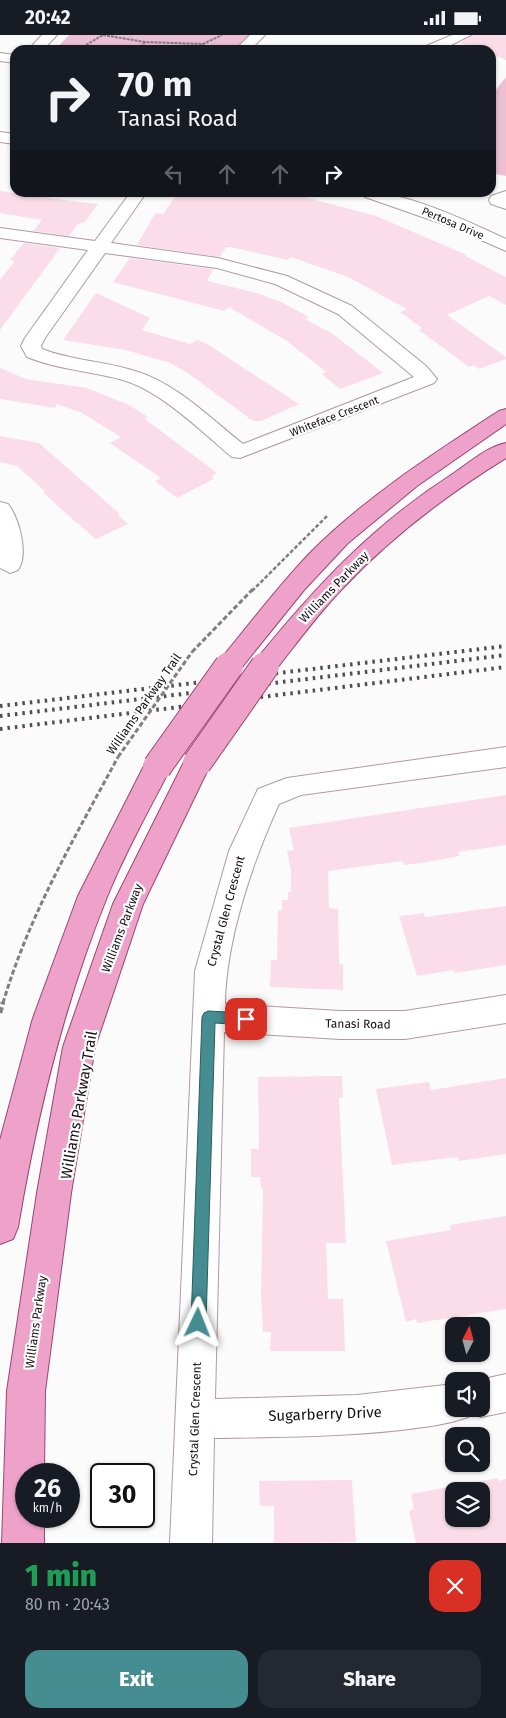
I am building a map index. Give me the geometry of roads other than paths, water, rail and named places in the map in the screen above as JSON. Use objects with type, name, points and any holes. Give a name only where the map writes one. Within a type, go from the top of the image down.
[{"type":"main road","points":[[0,1227],[8,1183],[40,1044],[93,896],[157,767],[229,666],[285,596],[320,557],[409,481],[506,415]]},
{"type":"main road","name":"Williams Parkway","points":[[23,1543],[26,1391],[54,1193],[79,1047],[128,904],[197,763],[265,666],[313,606],[387,535],[456,481],[506,449]]},
{"type":"street","points":[[39,45],[50,35]]},
{"type":"street","points":[[247,45],[258,35]]},
{"type":"street","points":[[440,45],[464,35]]},
{"type":"street","points":[[506,196],[497,200],[506,205]]},
{"type":"street","name":"Whiteface Crescent","points":[[100,247],[218,263],[281,280],[345,310],[419,369],[427,379],[240,452],[168,395],[146,382],[130,375],[57,362],[34,353],[32,346],[34,339],[135,197]]},
{"type":"street","name":"Pertosa Drive","points":[[382,197],[460,224],[506,246]]},
{"type":"street","points":[[0,233],[100,247]]},
{"type":"street","points":[[0,509],[4,513],[8,527],[10,565]]},
{"type":"street","name":"Crystal Glen Crescent","points":[[191,1543],[210,971],[240,860],[268,797],[297,785],[506,757]]},
{"type":"street","name":"Tanasi Road","points":[[208,1017],[340,1025],[405,1025],[506,1009]]},
{"type":"street","points":[[490,1396],[506,1393]]},
{"type":"street","name":"Sugarberry Drive","points":[[195,1419],[417,1410],[445,1405]]},
{"type":"railway","points":[[0,706],[506,646]]},
{"type":"railway","points":[[0,716],[506,655]]},
{"type":"railway","points":[[0,729],[506,667]]}]
